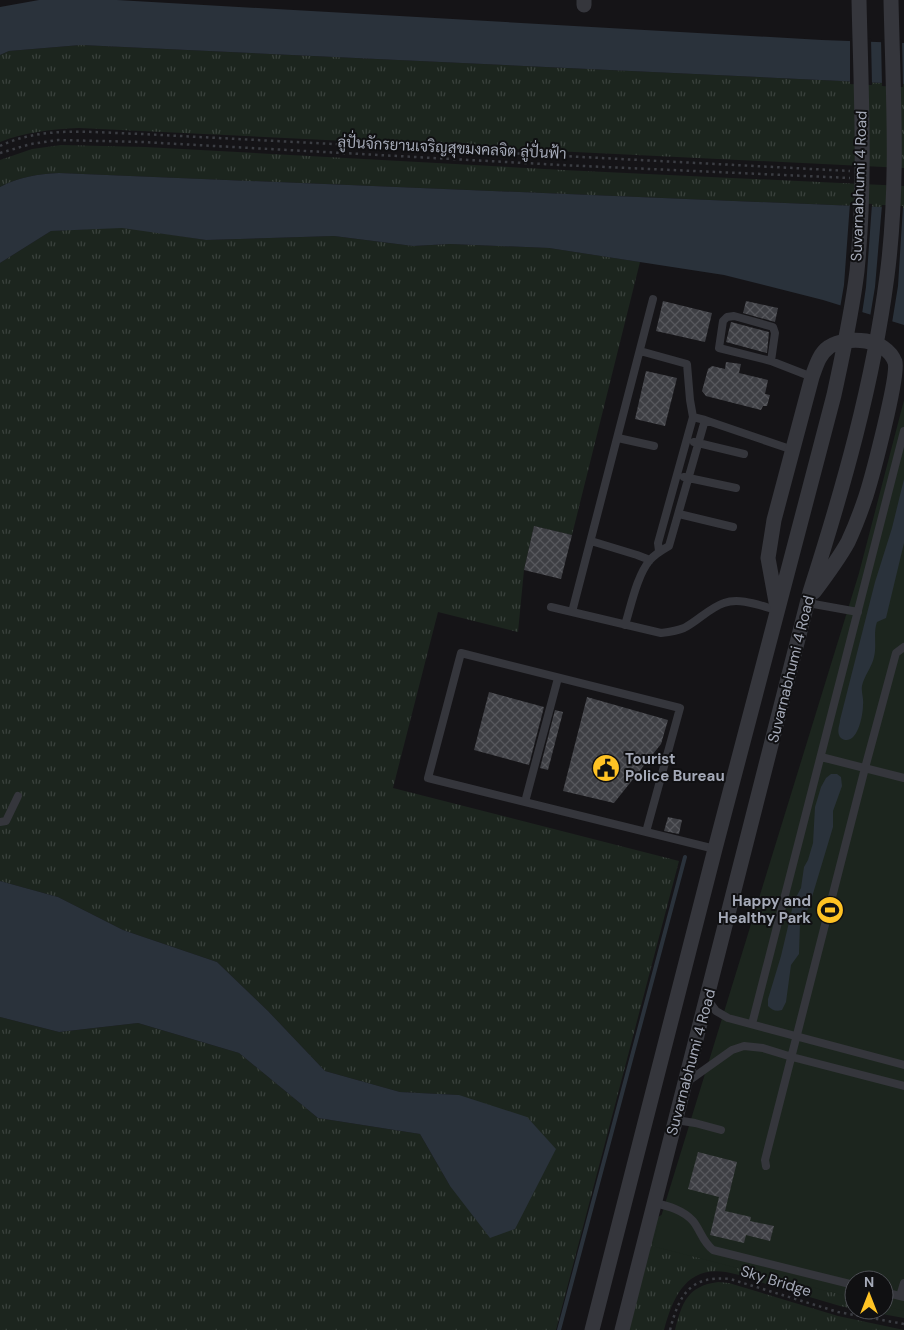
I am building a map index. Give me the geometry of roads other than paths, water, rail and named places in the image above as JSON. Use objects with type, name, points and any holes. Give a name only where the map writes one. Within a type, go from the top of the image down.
[{"type":"street","name":"Suvarnabhumi 4 Road","points":[[592,1330],[847,338],[857,271],[862,197],[859,0]]},
{"type":"street","name":"Suvarnabhumi 4 Road","points":[[622,1330],[808,601],[831,526],[863,408],[875,352],[888,275],[891,239],[894,152],[891,0]]},
{"type":"street","points":[[777,609],[768,558],[774,520],[812,376],[821,356],[828,348],[840,342],[854,339],[868,341],[881,347],[899,361],[866,496],[837,561],[808,601]]},
{"type":"lane","points":[[572,612],[653,299]]},
{"type":"lane","points":[[771,361],[775,333],[772,326],[734,316],[724,318],[719,348],[771,361],[812,376]]},
{"type":"lane","points":[[640,351],[687,364],[693,418],[658,543],[659,552]]},
{"type":"lane","points":[[693,418],[706,420],[793,450]]},
{"type":"lane","points":[[625,625],[642,574],[650,560],[669,546],[706,420]]},
{"type":"lane","points":[[752,1024],[904,432]]},
{"type":"lane","points":[[618,438],[654,446]]},
{"type":"lane","points":[[688,440],[744,454]]},
{"type":"lane","points":[[678,475],[736,488]]},
{"type":"lane","points":[[679,514],[733,527]]},
{"type":"lane","points":[[591,541],[650,560]]},
{"type":"lane","points":[[808,601],[858,612]]},
{"type":"lane","points":[[551,607],[653,632],[672,632],[684,628],[724,602],[750,603],[777,609]]},
{"type":"lane","points":[[766,1166],[765,1160],[865,768],[896,653],[904,648]]},
{"type":"lane","points":[[646,832],[680,708],[461,654],[428,778],[646,832],[715,849]]},
{"type":"lane","points":[[525,802],[558,678]]},
{"type":"lane","points":[[821,757],[904,778]]},
{"type":"lane","points":[[0,822],[6,821],[18,796]]},
{"type":"lane","points":[[707,999],[716,1011],[728,1018],[904,1065]]},
{"type":"lane","points":[[686,1084],[732,1050],[744,1046],[763,1048],[904,1086]]},
{"type":"lane","points":[[676,1120],[721,1130]]},
{"type":"lane","points":[[654,1203],[674,1208],[693,1221],[705,1244],[713,1250],[844,1283]]},
{"type":"lane","points":[[902,1297],[904,1283]]},
{"type":"waterway","points":[[559,1330],[685,857]]},
{"type":"place","name":"Tourist Police Bureau","points":[[606,768]]},
{"type":"place","name":"Happy and Healthy Park","points":[[830,910]]}]
